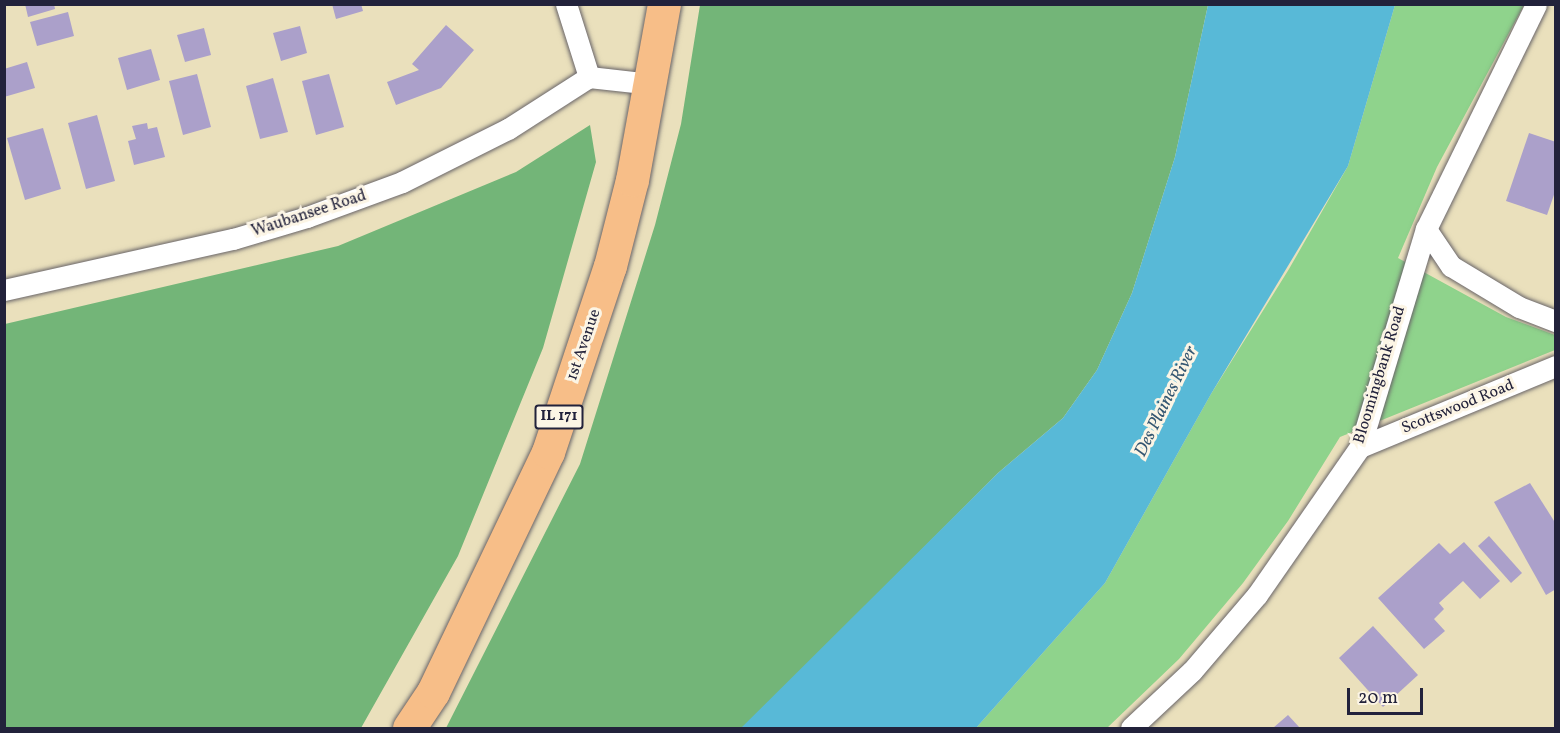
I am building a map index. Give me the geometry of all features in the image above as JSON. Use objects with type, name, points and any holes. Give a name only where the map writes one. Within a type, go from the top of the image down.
[{"type":"main road","name":"1st Avenue","points":[[409,729],[433,692],[548,452],[610,266],[651,84],[664,4]]},
{"type":"street","points":[[566,4],[589,77],[651,84]]},
{"type":"street","name":"Bloomingbank Road","points":[[1131,729],[1192,671],[1257,595],[1360,447],[1426,229],[1536,4]]},
{"type":"street","name":"Waubansee Road","points":[[4,290],[233,239],[307,217],[413,177],[508,129],[589,77]]},
{"type":"street","points":[[1426,229],[1451,266],[1519,307],[1556,321]]},
{"type":"street","name":"Scottswood Road","points":[[1360,447],[1556,366]]},
{"type":"green space","points":[[700,5],[1208,5],[1175,157],[1132,293],[1097,370],[1063,418],[998,473],[744,728],[446,728],[580,464],[655,225],[681,124]]},
{"type":"green space","points":[[1395,5],[1524,5],[1437,167],[1398,258],[1506,317],[1555,335],[1555,350],[1340,437],[1288,521],[1243,583],[1179,659],[1107,728],[976,728],[1105,583],[1211,394],[1289,269],[1348,166]]},
{"type":"green space","points":[[590,125],[596,162],[543,348],[458,556],[361,728],[5,728],[5,324],[338,246],[516,172]]},
{"type":"water","name":"Des Plaines River","points":[[1208,5],[1395,5],[1348,166],[1211,394],[1105,583],[976,728],[741,728],[998,473],[1063,418],[1097,370],[1132,293],[1175,157]]},
{"type":"building","points":[[25,4],[54,4],[55,9],[28,17]]},
{"type":"building","points":[[332,4],[361,4],[363,11],[336,19]]},
{"type":"building","points":[[68,12],[74,36],[37,46],[30,22]]},
{"type":"building","points":[[446,25],[474,50],[441,88],[396,105],[387,82],[419,70],[412,64]]},
{"type":"building","points":[[300,26],[307,53],[281,61],[273,33]]},
{"type":"building","points":[[204,28],[211,55],[185,62],[177,35]]},
{"type":"building","points":[[151,49],[160,80],[127,90],[118,58]]},
{"type":"building","points":[[27,62],[35,88],[4,97],[4,69]]},
{"type":"building","points":[[197,74],[211,127],[183,135],[169,81]]},
{"type":"building","points":[[329,74],[344,127],[316,135],[302,81]]},
{"type":"building","points":[[273,78],[288,132],[260,139],[246,86]]},
{"type":"building","points":[[97,115],[115,181],[86,189],[68,123]]},
{"type":"building","points":[[147,123],[148,129],[157,127],[165,157],[134,165],[128,141],[136,139],[132,126]]},
{"type":"building","points":[[43,128],[61,189],[25,200],[7,138]]},
{"type":"building","points":[[1529,133],[1556,142],[1556,189],[1547,215],[1506,201]]},
{"type":"building","points":[[1530,483],[1556,524],[1556,589],[1546,595],[1494,502]]},
{"type":"building","points":[[1489,536],[1522,573],[1511,583],[1478,546]]},
{"type":"building","points":[[1464,542],[1500,581],[1480,599],[1463,581],[1439,603],[1444,609],[1434,619],[1445,631],[1424,649],[1378,598],[1439,543],[1450,554]]},
{"type":"building","points":[[1373,626],[1418,675],[1383,707],[1339,658]]},
{"type":"building","points":[[1288,715],[1300,728],[1273,728]]}]
